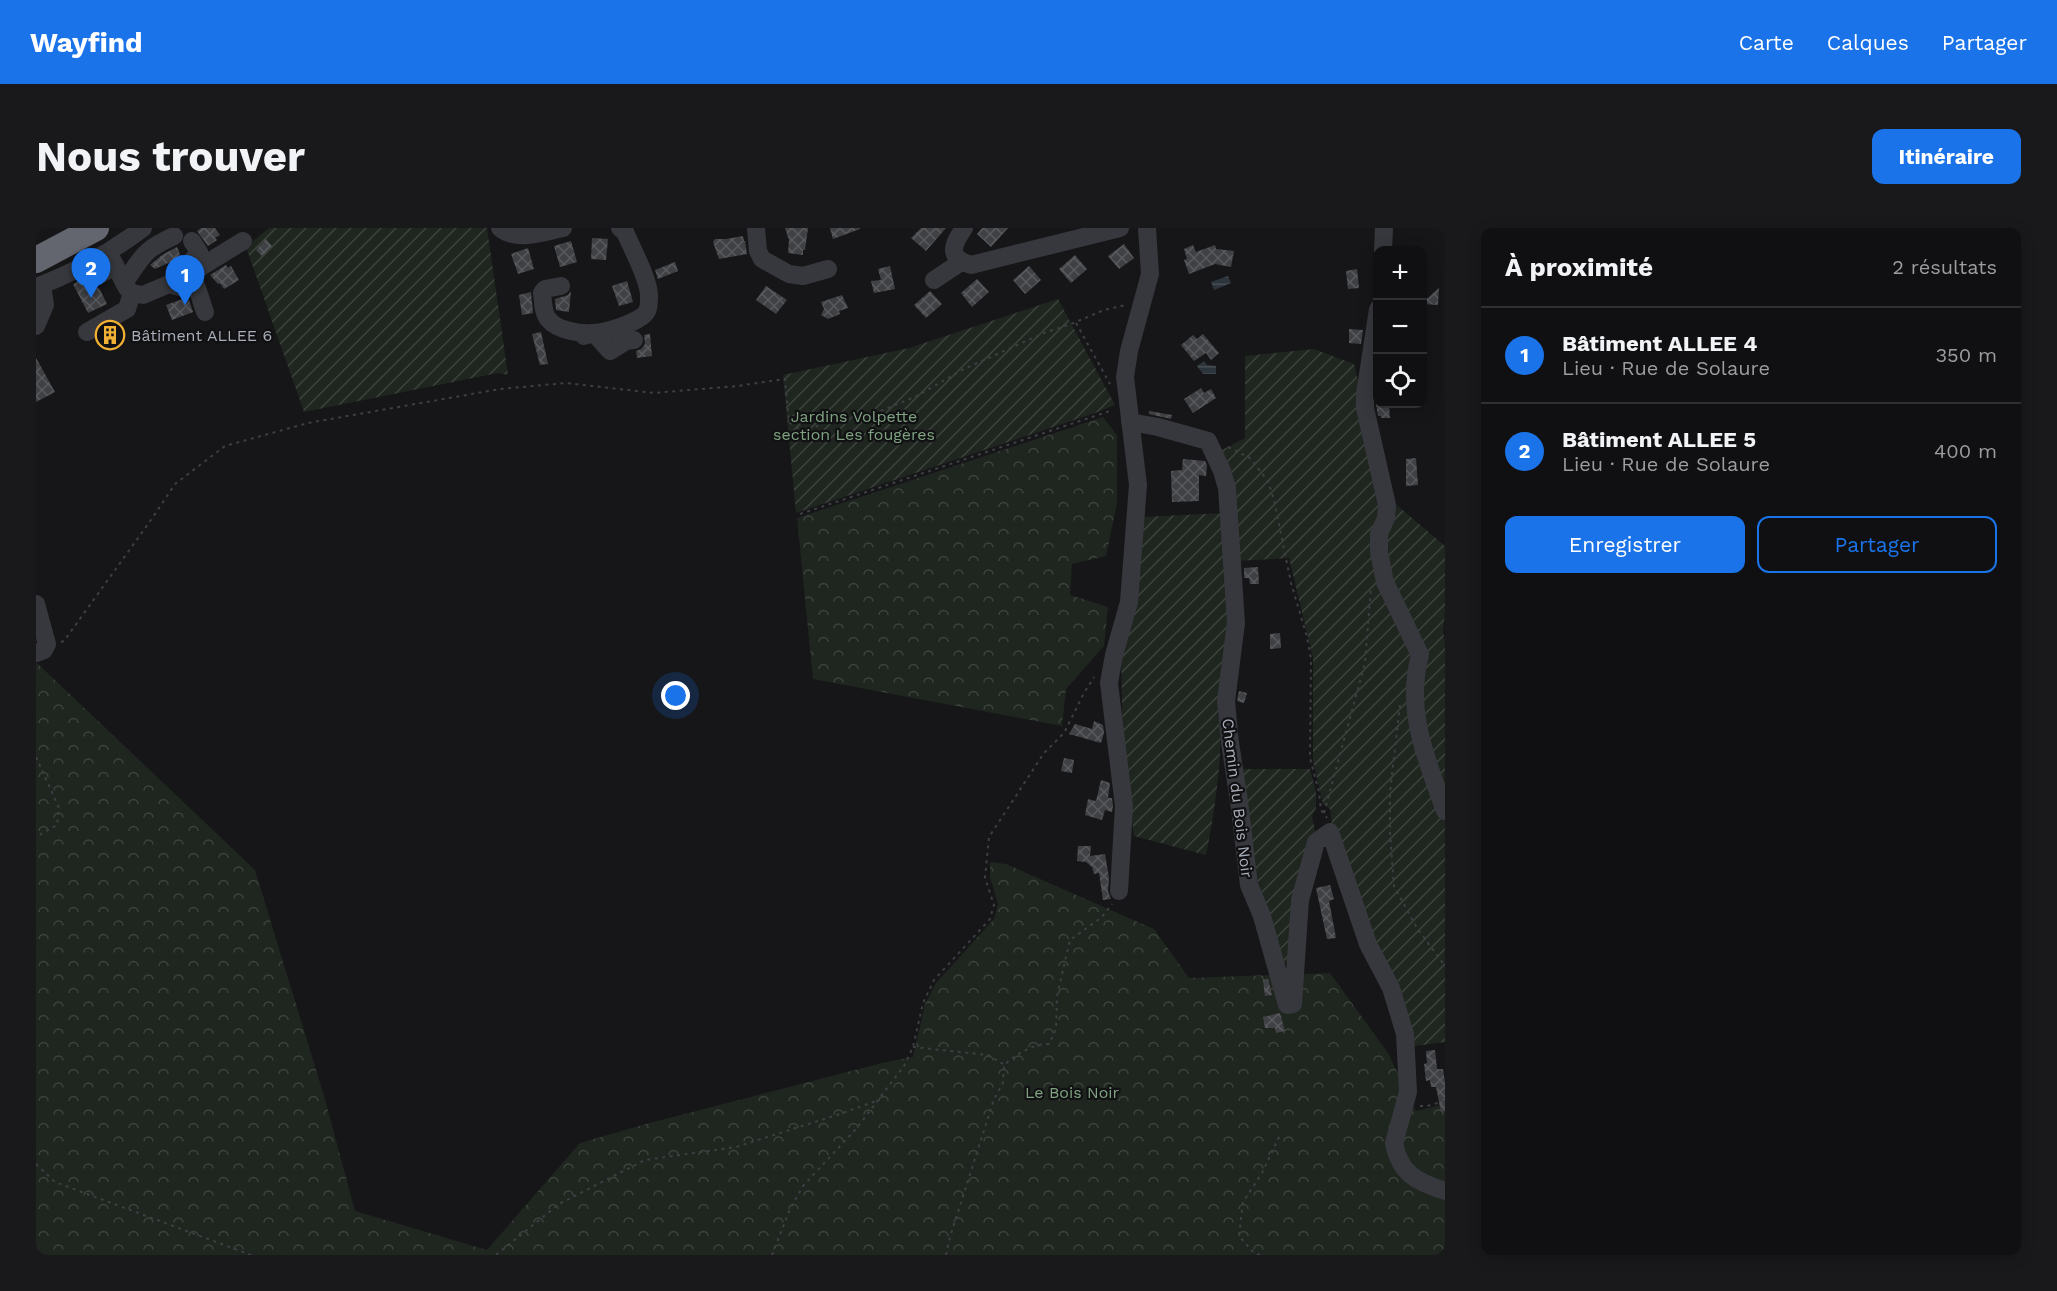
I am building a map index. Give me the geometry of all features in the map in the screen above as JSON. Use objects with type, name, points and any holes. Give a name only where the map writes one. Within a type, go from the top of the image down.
[{"type":"highway","points":[[36,244],[68,228]]},
{"type":"highway","points":[[36,260],[96,228]]},
{"type":"street","points":[[87,332],[119,280],[143,228]]},
{"type":"street","points":[[500,228],[511,235],[563,228]]},
{"type":"street","points":[[552,335],[576,338],[586,333],[636,321],[647,312],[650,294],[625,232],[620,228]]},
{"type":"street","points":[[756,228],[758,251],[762,259],[789,274],[804,276],[828,269]]},
{"type":"street","points":[[964,228],[955,240],[953,249],[961,262],[971,265],[1053,237],[1120,228]]},
{"type":"street","points":[[1119,891],[1124,806],[1109,683],[1114,655],[1129,602],[1138,485],[1127,412],[1125,376],[1129,351],[1150,274],[1147,228]]},
{"type":"street","points":[[1383,246],[1384,228]]},
{"type":"street","points":[[119,280],[153,245],[174,236]]},
{"type":"street","points":[[183,276],[199,252],[192,241]]},
{"type":"street","points":[[40,314],[39,286],[119,280],[142,295],[183,276],[243,241]]},
{"type":"street","points":[[934,280],[961,262]]},
{"type":"street","points":[[183,276],[196,285],[205,312]]},
{"type":"street","points":[[561,286],[545,289],[542,293],[549,321],[586,333],[610,351],[626,341],[634,340]]},
{"type":"street","points":[[1373,337],[1365,408],[1387,505],[1386,518],[1379,534],[1379,552],[1385,582],[1420,655],[1414,676],[1415,703],[1421,743],[1445,811]]},
{"type":"street","points":[[1127,412],[1158,427],[1208,441]]},
{"type":"street","name":"Chemin du Bois Noir","points":[[1208,441],[1227,488],[1236,623],[1226,701],[1249,885],[1262,916],[1287,1005],[1293,1004],[1300,900],[1316,842],[1330,832]]},
{"type":"street","points":[[36,604],[41,648]]},
{"type":"street","points":[[1330,832],[1368,944],[1391,988],[1404,1034],[1408,1092],[1394,1143],[1395,1149],[1401,1165],[1408,1174],[1445,1191]]},
{"type":"path","points":[[41,648],[64,641],[175,483],[225,446],[308,423],[500,389],[566,383],[654,393],[737,386],[785,379],[789,422],[804,432],[828,421],[873,414],[1044,333],[1104,309],[1144,301]]},
{"type":"path","points":[[800,514],[1127,412],[1076,322]]},
{"type":"path","points":[[1208,441],[1230,447],[1250,458],[1268,481],[1274,500],[1291,583],[1311,659],[1310,758],[1321,810],[1330,832]]},
{"type":"path","points":[[1324,814],[1365,663],[1372,581]]},
{"type":"path","points":[[772,1255],[790,1209],[803,1186],[856,1129],[904,1066],[913,1047],[923,1003],[934,980],[990,919],[994,905],[985,878],[989,837],[1044,753],[1064,734],[1084,693],[1098,671],[1114,655]]},
{"type":"path","points":[[1401,699],[1390,792],[1390,833],[1395,886],[1417,928],[1445,966]]},
{"type":"path","points":[[36,756],[59,808],[57,825],[36,837]]},
{"type":"path","points":[[946,1255],[994,1099],[1003,1083],[1004,1065],[1017,1054],[1040,1044],[1049,1044],[1056,1029],[1057,996],[1070,940],[1102,917],[1116,900],[1119,891]]},
{"type":"path","points":[[913,1047],[988,1055],[1004,1065]]},
{"type":"path","points":[[496,1255],[559,1204],[645,1160],[736,1147],[878,1100]]},
{"type":"path","points":[[1414,1106],[1427,1106],[1445,1101]]},
{"type":"path","points":[[1260,1255],[1254,1253],[1239,1236],[1243,1202],[1262,1173],[1280,1135]]},
{"type":"path","points":[[36,1164],[55,1182],[251,1255]]},
{"type":"green space","points":[[269,228],[487,228],[508,375],[498,373],[304,412],[246,247]]},
{"type":"green space","name":"Jardins Volpette section Les fougères","points":[[1058,299],[1115,405],[796,513],[783,375],[909,348]]},
{"type":"green space","points":[[1314,349],[1354,364],[1386,496],[1445,546],[1443,632],[1445,642],[1445,1042],[1408,1047],[1332,825],[1330,809],[1323,804],[1313,761],[1313,658],[1289,558],[1234,561],[1218,452],[1245,438],[1245,356]]},
{"type":"green space","points":[[1103,417],[1117,435],[1117,503],[1106,556],[1072,564],[1070,595],[1108,607],[1104,646],[1066,689],[1062,726],[813,679],[797,518]]},
{"type":"green space","points":[[1226,513],[1231,588],[1231,642],[1229,668],[1217,714],[1220,726],[1219,762],[1215,805],[1206,855],[1134,836],[1123,748],[1121,655],[1141,517]]},
{"type":"green space","name":"Le Bois Noir","points":[[36,662],[255,870],[324,1096],[355,1211],[487,1250],[580,1143],[886,1062],[913,1057],[925,1004],[936,983],[994,919],[998,904],[990,877],[990,862],[1006,864],[1154,929],[1189,978],[1330,973],[1388,1053],[1416,1111],[1445,1104],[1445,1255],[36,1255]]},
{"type":"green space","points":[[1237,769],[1310,769],[1316,792],[1316,808],[1312,816],[1316,836],[1291,964],[1277,965],[1264,916]]},
{"type":"shaded area","points":[[1228,276],[1231,283],[1214,290],[1211,282]]},
{"type":"shaded area","points":[[1204,361],[1207,365],[1216,366],[1216,374],[1203,374],[1197,366]]},
{"type":"building","points":[[201,228],[215,228],[220,235],[208,246],[197,231]]},
{"type":"building","points":[[785,228],[808,228],[803,255],[788,253],[789,240]]},
{"type":"building","points":[[830,228],[860,228],[860,229],[833,239]]},
{"type":"building","points":[[921,228],[946,228],[926,251],[911,238]]},
{"type":"building","points":[[982,228],[1008,228],[991,247],[977,234]]},
{"type":"building","points":[[743,236],[747,254],[719,259],[713,242],[715,239]]},
{"type":"building","points":[[592,238],[608,239],[606,260],[591,259]]},
{"type":"building","points":[[266,239],[272,246],[262,256],[256,250]]},
{"type":"building","points":[[571,241],[577,262],[560,267],[554,246]]},
{"type":"building","points":[[1124,244],[1134,258],[1119,269],[1108,256]]},
{"type":"building","points":[[1193,245],[1196,252],[1215,245],[1216,249],[1234,251],[1231,267],[1215,264],[1189,274],[1184,260],[1187,259],[1184,249]]},
{"type":"building","points":[[177,247],[181,257],[155,269],[150,265],[162,255]]},
{"type":"building","points":[[528,248],[534,269],[518,274],[511,254]]},
{"type":"building","points":[[1075,255],[1087,269],[1071,283],[1059,269]]},
{"type":"building","points":[[675,262],[678,271],[658,279],[655,270]]},
{"type":"building","points":[[226,265],[228,268],[231,266],[239,280],[224,289],[210,275]]},
{"type":"building","points":[[890,266],[895,289],[874,293],[871,281],[881,280],[878,269]]},
{"type":"building","points":[[1029,266],[1041,280],[1025,294],[1013,280]]},
{"type":"building","points":[[1357,269],[1359,288],[1348,289],[1346,271]]},
{"type":"building","points":[[85,278],[90,286],[99,288],[107,304],[88,313],[73,284]]},
{"type":"building","points":[[977,279],[989,292],[972,307],[961,293]]},
{"type":"building","points":[[627,281],[633,302],[619,306],[612,286]]},
{"type":"building","points":[[766,286],[787,300],[776,314],[756,300]]},
{"type":"building","points":[[1439,288],[1438,305],[1427,304],[1427,299]]},
{"type":"building","points":[[571,291],[569,312],[556,310],[555,299],[568,295]]},
{"type":"building","points":[[930,291],[942,304],[926,318],[914,305]]},
{"type":"building","points":[[531,292],[533,313],[522,315],[519,295]]},
{"type":"building","points":[[842,295],[848,308],[828,319],[821,315],[824,309],[821,302]]},
{"type":"building","points":[[188,297],[193,312],[172,320],[166,305]]},
{"type":"building","points":[[115,329],[124,340],[108,350],[101,340],[102,337]]},
{"type":"building","points":[[1349,329],[1363,330],[1361,344],[1349,343]]},
{"type":"building","points":[[541,332],[548,364],[540,365],[532,334]]},
{"type":"building","points":[[650,334],[652,356],[637,358],[636,351],[645,344],[644,335]]},
{"type":"building","points":[[1203,334],[1219,353],[1211,360],[1206,353],[1194,361],[1181,345],[1193,335],[1197,339]]},
{"type":"building","points":[[36,358],[55,392],[36,402]]},
{"type":"building","points":[[1201,388],[1204,393],[1211,389],[1216,398],[1193,413],[1184,399]]},
{"type":"building","points":[[1377,408],[1389,408],[1390,418],[1378,416]]},
{"type":"building","points":[[1149,411],[1172,415],[1171,419],[1149,414]]},
{"type":"building","points":[[1416,458],[1418,485],[1406,486],[1406,459]]},
{"type":"building","points":[[1183,459],[1205,461],[1207,465],[1206,476],[1199,475],[1199,501],[1172,502],[1171,471],[1182,470]]},
{"type":"building","points":[[1258,567],[1259,584],[1250,584],[1249,578],[1244,578],[1244,568]]},
{"type":"building","points":[[1280,633],[1281,648],[1270,649],[1270,634]]},
{"type":"building","points":[[1239,691],[1247,693],[1244,703],[1237,701]]},
{"type":"building","points":[[1094,721],[1103,725],[1104,733],[1101,743],[1069,734],[1075,724],[1092,729]]},
{"type":"building","points":[[1064,758],[1074,760],[1072,773],[1061,771]]},
{"type":"building","points":[[1101,780],[1110,783],[1108,798],[1112,798],[1113,806],[1112,812],[1105,810],[1102,820],[1085,815],[1088,799],[1096,801]]},
{"type":"building","points":[[1078,846],[1091,846],[1090,856],[1105,854],[1109,878],[1108,891],[1111,899],[1103,900],[1099,873],[1094,874],[1092,867],[1086,862],[1077,861]]},
{"type":"building","points":[[1330,885],[1334,899],[1329,901],[1336,938],[1327,939],[1316,888]]},
{"type":"building","points":[[1268,979],[1272,995],[1265,996],[1263,980]]},
{"type":"building","points":[[1280,1013],[1285,1031],[1276,1033],[1275,1028],[1265,1028],[1263,1017]]},
{"type":"building","points":[[1435,1050],[1437,1069],[1443,1069],[1445,1082],[1445,1111],[1441,1112],[1436,1087],[1431,1087],[1430,1080],[1426,1081],[1424,1064],[1427,1063],[1426,1051]]},
{"type":"place","name":"Bâtiment ALLEE 5","points":[[91,298]]},
{"type":"place","name":"Bâtiment ALLEE 4","points":[[185,305]]},
{"type":"place","name":"Bâtiment ALLEE 6","points":[[110,335]]}]
